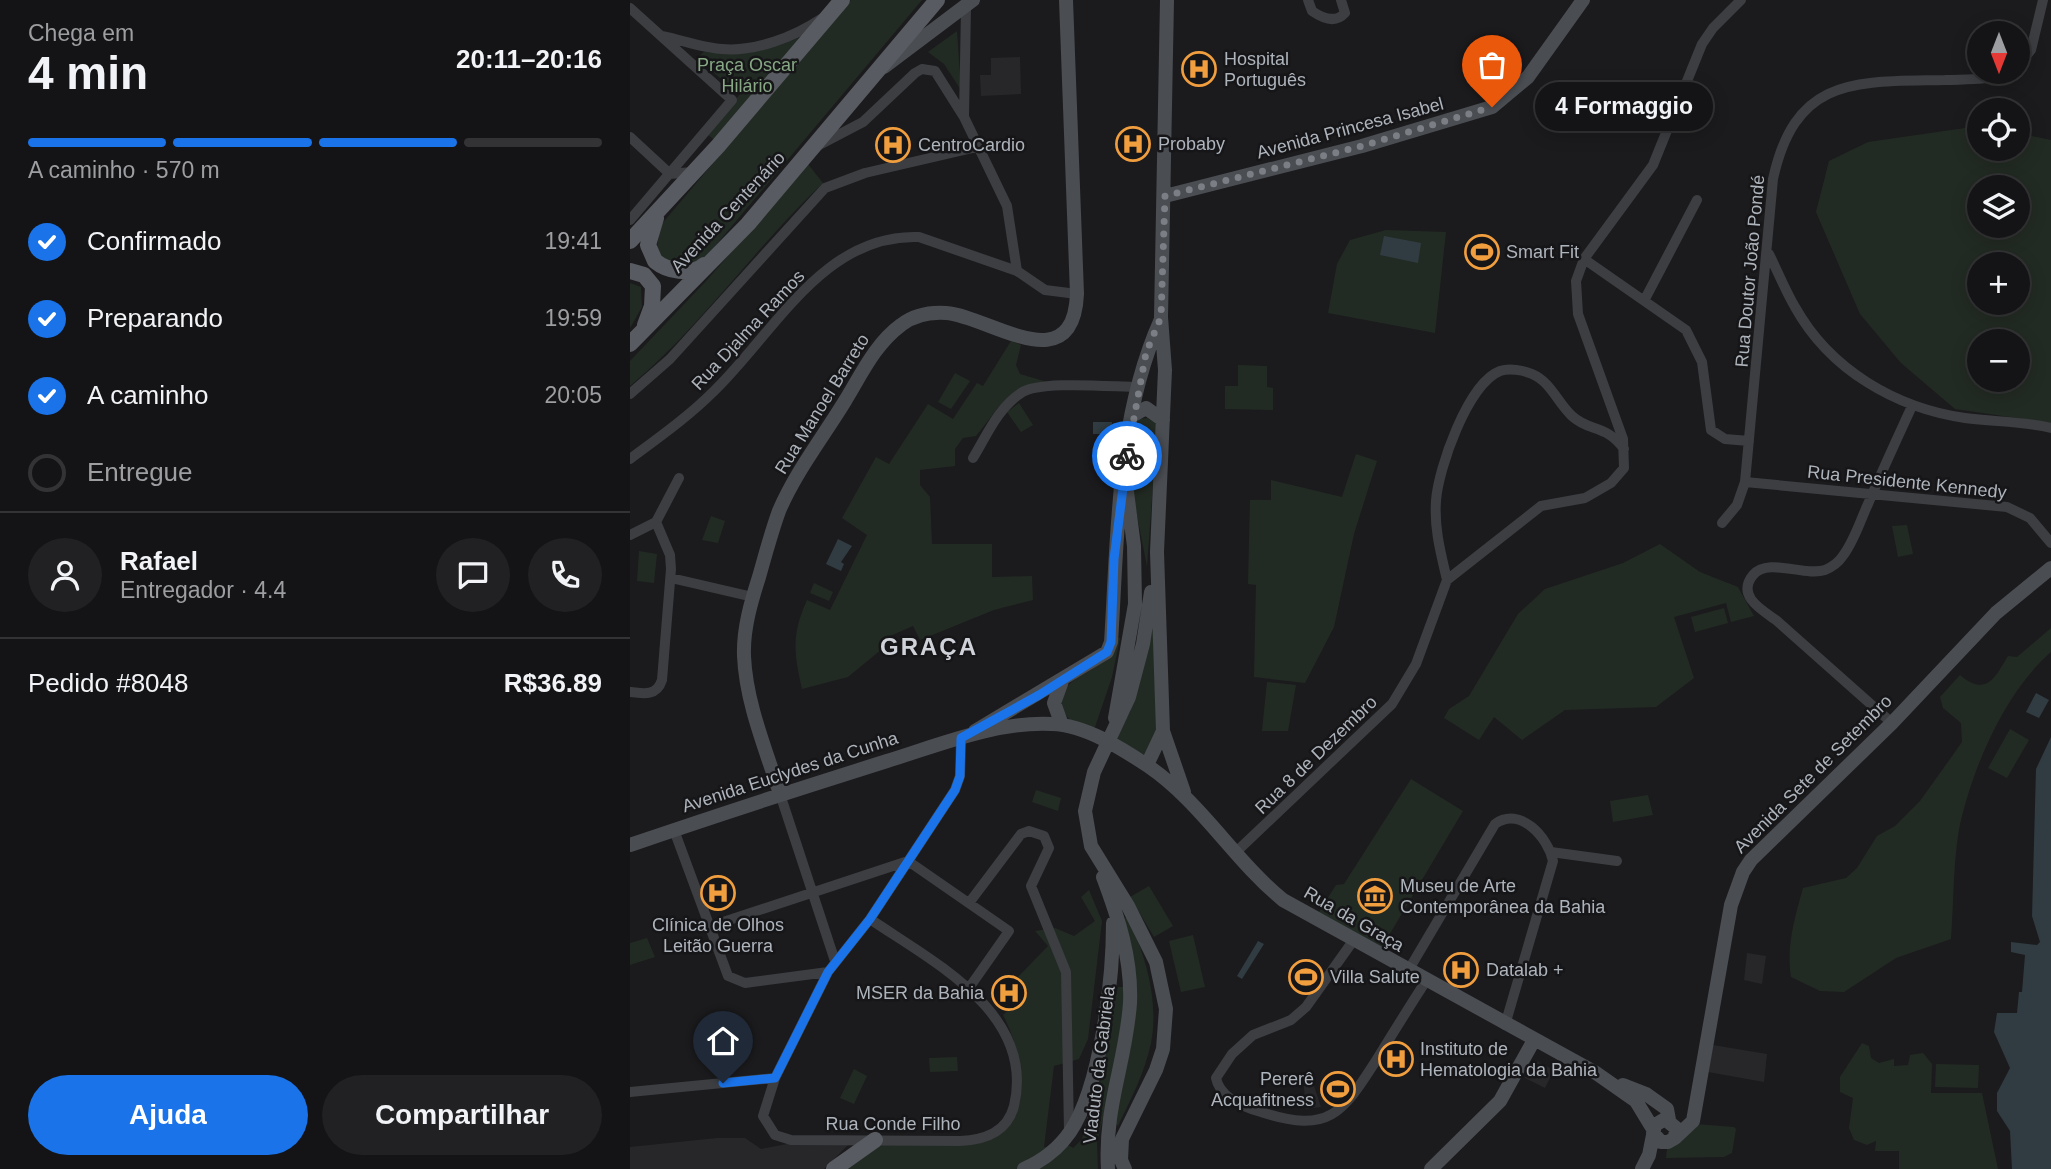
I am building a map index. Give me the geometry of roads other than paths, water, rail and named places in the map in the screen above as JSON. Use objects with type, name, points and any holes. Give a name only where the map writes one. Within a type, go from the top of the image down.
[{"type":"main road","name":"Avenida Centenário","points":[[633,341],[748,224],[937,0]]},
{"type":"main road","name":"Rua Manoel Barreto","points":[[780,794],[756,718],[746,671],[745,639],[753,597],[780,511],[793,485],[877,349],[890,334],[915,317],[948,313],[1027,340],[1052,338],[1068,328],[1073,319],[1077,294],[1066,0]]},
{"type":"main road","points":[[1167,0],[1161,317],[1166,370],[1157,552],[1163,731],[1186,796]]},
{"type":"main road","name":"Avenida Princesa Isabel","points":[[1165,196],[1362,146],[1492,107],[1528,77],[1583,1]]},
{"type":"main road","name":"Avenida Centenário","points":[[877,72],[969,4]]},
{"type":"main road","points":[[630,241],[838,5]]},
{"type":"main road","points":[[660,209],[650,230],[648,245],[655,261],[675,270],[699,270],[706,264]]},
{"type":"main road","points":[[630,271],[644,275],[653,286],[647,322],[633,341]]},
{"type":"main road","points":[[961,738],[1099,659],[1111,642],[1114,559],[1132,416],[1142,369],[1161,317]]},
{"type":"main road","points":[[1142,369],[1151,360],[1156,360],[1166,370]]},
{"type":"main road","points":[[1132,416],[1146,408],[1163,420]]},
{"type":"main road","points":[[1115,726],[1116,705],[1130,642],[1135,590],[1126,463]]},
{"type":"main road","points":[[1125,1169],[1121,1160],[1122,1139],[1156,1070],[1163,1049],[1166,1009],[1156,962],[1128,906],[1091,846],[1086,824],[1087,799],[1094,772],[1129,697],[1143,644],[1157,552]]},
{"type":"main road","name":"Avenida Sete de Setembro","points":[[1645,1162],[1693,1121],[1731,905],[1743,872],[1751,860],[1892,723],[1996,613],[2051,568]]},
{"type":"main road","points":[[1062,681],[1054,703],[1062,725]]},
{"type":"main road","name":"Rua da Graça","points":[[961,738],[1028,725],[1062,725],[1090,734],[1125,752],[1147,765],[1186,796],[1235,852],[1283,900],[1505,1026],[1596,1073],[1646,1094],[1667,1109],[1671,1121]]},
{"type":"main road","points":[[1147,765],[1163,731]]},
{"type":"main road","name":"Avenida Euclydes da Cunha","points":[[630,845],[780,794],[961,738]]},
{"type":"main road","name":"Viaduto da Gabriela","points":[[1091,846],[1113,904],[1126,953],[1130,1002],[1107,1127],[1108,1169]]},
{"type":"main road","points":[[1024,1169],[1046,1156],[1069,1133],[1084,1101],[1102,1032],[1112,970],[1113,904]]},
{"type":"main road","points":[[1431,1169],[1500,1101],[1534,1040]]},
{"type":"main road","name":"Rua da Graça","points":[[1596,1073],[1636,1101],[1653,1131]]},
{"type":"main road","points":[[1671,1121],[1676,1128],[1672,1140],[1661,1142],[1653,1131],[1661,1120],[1671,1121],[1697,1103]]},
{"type":"main road","name":"Avenida Sete de Setembro","points":[[1645,1162],[1653,1131]]},
{"type":"main road","points":[[850,1140],[855,1146],[851,1157]]},
{"type":"main road","points":[[834,1169],[874,1140]]},
{"type":"street","points":[[1308,0],[1312,11],[1326,19],[1334,20],[1345,13],[1341,0]]},
{"type":"street","points":[[1625,451],[1611,434],[1574,418],[1550,387],[1529,372],[1501,371],[1490,377],[1459,426],[1438,481],[1435,524],[1447,580],[1541,506],[1585,498],[1612,482],[1624,468],[1625,451],[1576,301],[1576,281],[1584,259],[1653,165],[1702,44],[1713,28],[1741,0]]},
{"type":"street","points":[[2030,51],[2043,0]]},
{"type":"street","points":[[964,117],[969,4]]},
{"type":"street","points":[[662,36],[720,50],[752,47],[769,44],[814,24],[838,5]]},
{"type":"street","points":[[630,8],[732,100],[630,220]]},
{"type":"street","points":[[812,147],[863,122],[915,73],[922,69],[935,72],[964,117],[1011,218],[1017,271]]},
{"type":"street","name":"Rua Doutor João Pondé","points":[[1722,523],[1737,505],[1745,482],[1769,253],[1773,179],[1778,155],[1798,117],[1812,103],[1829,92],[1863,83],[1967,80]]},
{"type":"street","points":[[630,137],[670,174],[692,172]]},
{"type":"street","points":[[630,394],[678,351],[825,188],[865,173],[977,147]]},
{"type":"street","points":[[1645,299],[1697,200]]},
{"type":"street","name":"Rua Djalma Ramos","points":[[630,459],[714,392],[807,287],[838,262],[868,245],[902,236],[919,237],[1017,271],[1045,290],[1077,294]]},
{"type":"street","points":[[1769,253],[1794,307],[1826,349],[1868,383],[1912,407],[1965,418],[2051,428]]},
{"type":"street","points":[[1584,259],[1686,330],[1694,340],[1702,362],[1711,430],[1725,439],[1749,441]]},
{"type":"street","points":[[974,458],[999,415],[1024,390],[1073,386],[1138,387]]},
{"type":"street","points":[[1594,425],[1607,421],[1611,405]]},
{"type":"street","points":[[1892,723],[1756,607],[1748,593],[1749,583],[1759,570],[1779,568],[1810,572],[1837,564],[1844,555],[1912,407]]},
{"type":"street","points":[[630,536],[656,522],[679,478]]},
{"type":"street","name":"Rua Presidente Kennedy","points":[[1745,482],[2007,507],[2030,519],[2051,543]]},
{"type":"street","points":[[630,692],[651,694],[660,686],[671,578],[670,555],[656,522]]},
{"type":"street","points":[[671,578],[753,597]]},
{"type":"street","name":"Rua 8 de Dezembro","points":[[1235,852],[1392,704],[1416,664],[1447,580]]},
{"type":"street","points":[[630,1092],[775,1078],[828,972],[870,919],[955,790],[960,776],[961,738]]},
{"type":"street","points":[[780,794],[835,961]]},
{"type":"street","points":[[1408,971],[1495,824],[1503,818],[1521,820],[1545,841],[1551,852],[1552,873],[1505,1026]]},
{"type":"street","points":[[674,830],[708,928],[728,976],[745,982],[828,972]]},
{"type":"street","points":[[969,903],[1021,834],[1029,831],[1044,836],[1049,848],[1031,886],[1066,972],[1069,1133]]},
{"type":"street","points":[[1551,852],[1617,861]]},
{"type":"street","points":[[708,928],[908,861]]},
{"type":"street","points":[[908,861],[1010,931],[969,988]]},
{"type":"street","name":"Rua Conde Filho","points":[[775,1078],[764,1116],[775,1135],[791,1140],[975,1140],[987,1137],[1007,1123],[1016,1098],[1014,1059],[999,1023],[986,1004],[969,988],[870,919]]},
{"type":"street","points":[[1353,941],[1299,1014],[1253,1035],[1232,1054],[1216,1078],[1224,1094],[1252,1109],[1290,1121],[1304,1122],[1331,1115],[1352,1097],[1426,981]]},
{"type":"place","name":"Hospital Português","points":[[1199,69]]},
{"type":"place","name":"4 Formaggio","points":[[1492,107]]},
{"type":"place","name":"Probaby","points":[[1133,144]]},
{"type":"place","name":"CentroCardio","points":[[893,145]]},
{"type":"place","name":"Smart Fit","points":[[1482,252]]},
{"type":"place","name":"Clínica de Olhos Leitão Guerra","points":[[718,893]]},
{"type":"place","name":"Museu de Arte Contemporânea da Bahia","points":[[1375,896]]},
{"type":"place","name":"Datalab +","points":[[1461,970]]},
{"type":"place","name":"Villa Salute","points":[[1306,977]]},
{"type":"place","name":"MSER da Bahia","points":[[1009,993]]},
{"type":"place","name":"Instituto de Hematologia da Bahia","points":[[1396,1059]]},
{"type":"place","name":"Pererê Acquafitness","points":[[1338,1089]]},
{"type":"district","name":"GRAÇA","points":[[929,646]]},
{"type":"park label","name":"Praça Oscar Hilário","points":[[747,75]]}]
